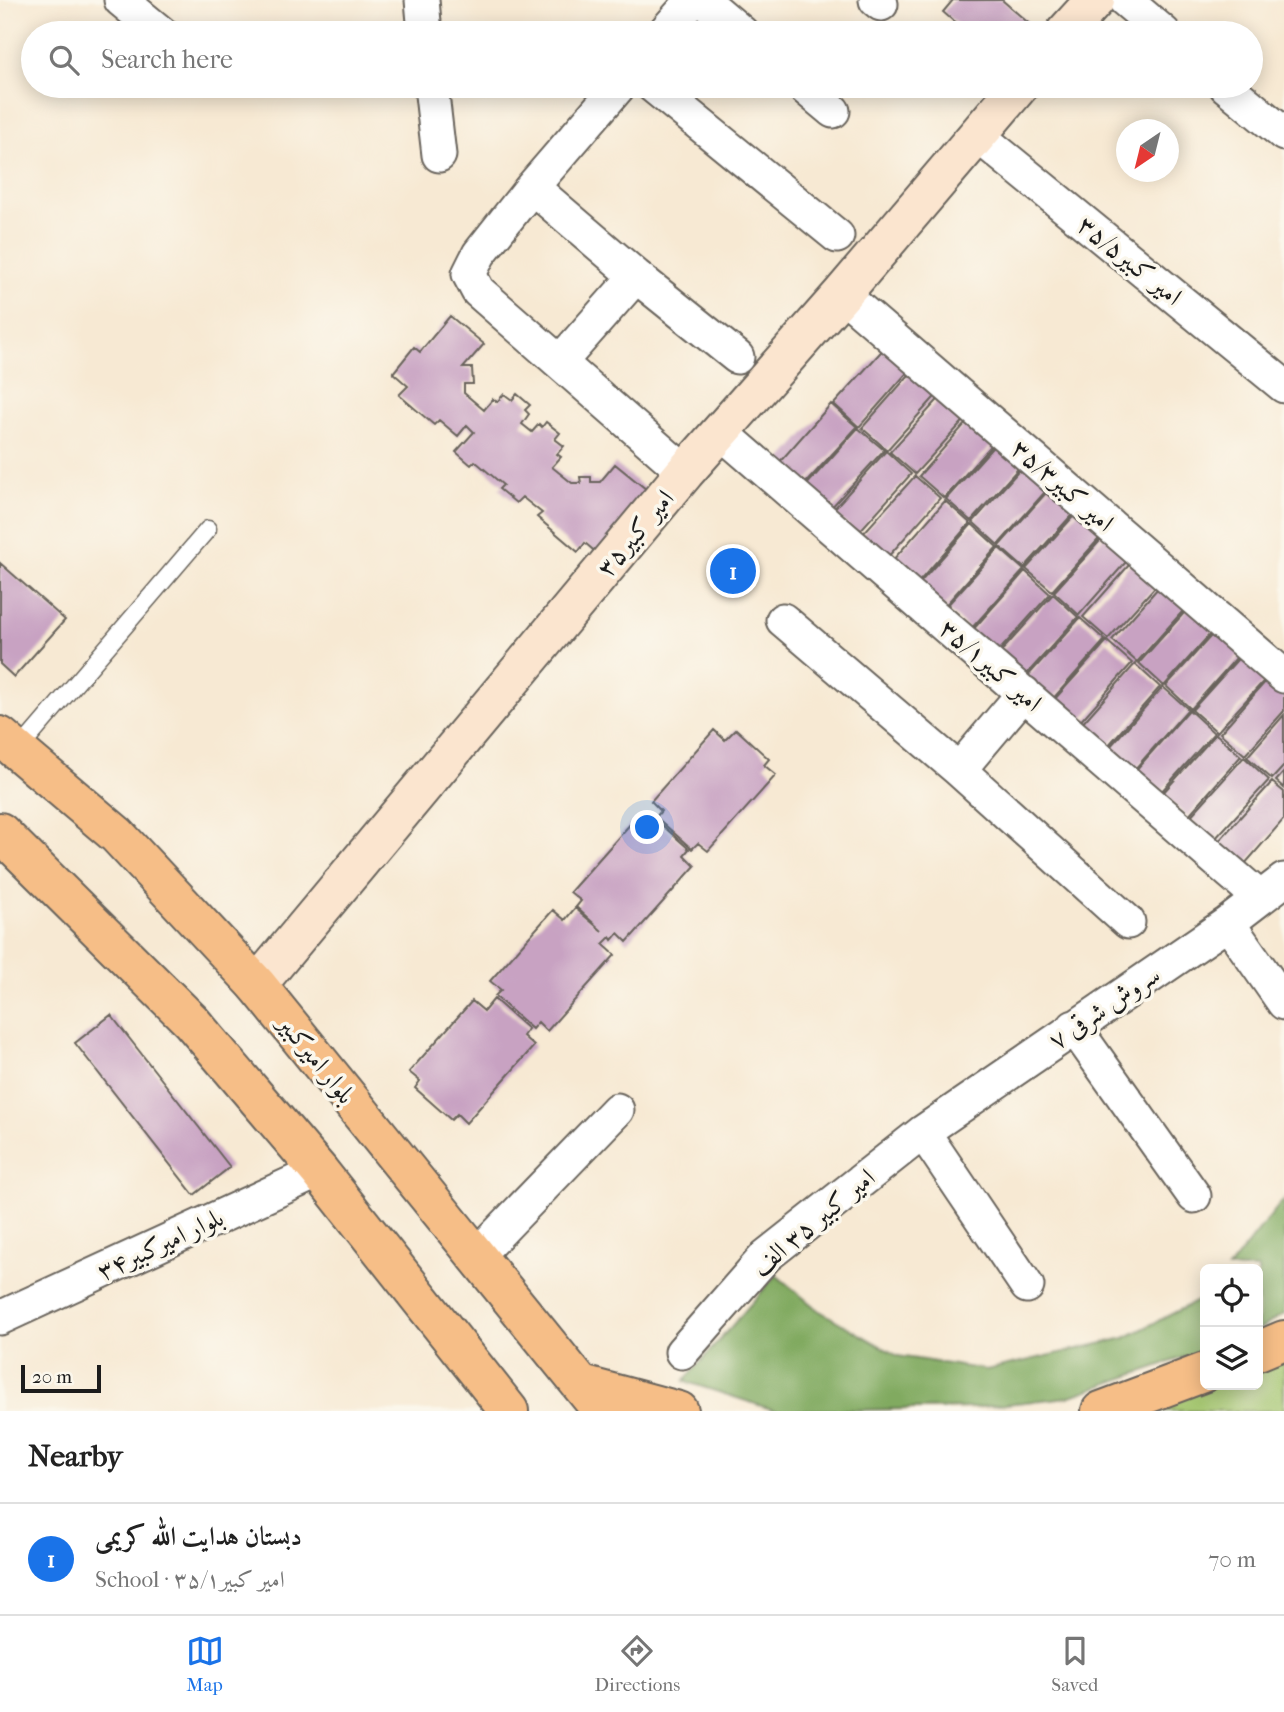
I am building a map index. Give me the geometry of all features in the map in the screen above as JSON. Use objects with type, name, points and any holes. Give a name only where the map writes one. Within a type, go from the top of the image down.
[{"type":"main road","name":"بلوار امیرکبیر","points":[[9,744],[117,835],[257,985],[592,1398]]},
{"type":"main road","points":[[0,832],[191,1021],[319,1171],[509,1411]]},
{"type":"main road","points":[[1263,1348],[1284,1340]]},
{"type":"main road","points":[[1101,1411],[1200,1374]]},
{"type":"main road","points":[[592,1398],[680,1411]]},
{"type":"street","points":[[422,0],[424,21]]},
{"type":"street","points":[[675,21],[693,0]]},
{"type":"street","points":[[703,0],[728,21]]},
{"type":"street","points":[[1077,21],[1095,0]]},
{"type":"street","points":[[1125,0],[1150,21]]},
{"type":"street","points":[[432,98],[439,155]]},
{"type":"street","points":[[609,98],[532,187],[480,254],[469,274],[478,291],[685,472]]},
{"type":"street","points":[[668,98],[837,236]]},
{"type":"street","points":[[817,98],[833,111]]},
{"type":"street","name":"امیر کبیر۳۵","points":[[257,985],[685,472],[842,294],[1008,98]]},
{"type":"street","points":[[1240,98],[1284,134]]},
{"type":"street","name":"امیر کبیر۳۵/۵","points":[[976,134],[1284,386]]},
{"type":"street","points":[[532,187],[636,276],[737,357]]},
{"type":"street","points":[[560,362],[636,276]]},
{"type":"street","name":"امیر کبیر۳۵/۳","points":[[842,294],[1284,676]]},
{"type":"street","name":"امیر کبیر۳۵/۱","points":[[722,433],[1024,693],[1272,889]]},
{"type":"street","points":[[783,620],[959,770],[1128,922]]},
{"type":"street","points":[[959,770],[1024,693]]},
{"type":"street","name":"سروش شرقی ۷","points":[[923,1132],[1228,923],[1272,889]]},
{"type":"street","points":[[1228,923],[1284,1003]]},
{"type":"street","points":[[1074,1027],[1195,1196]]},
{"type":"street","points":[[477,1255],[617,1110]]},
{"type":"street","points":[[923,1132],[1027,1286]]},
{"type":"street","name":"امیر کبیر ۳۵ الف","points":[[682,1352],[766,1256],[923,1132]]},
{"type":"street","name":"بلوار امیرکبیر۳۴","points":[[0,1318],[319,1171]]},
{"type":"lane","points":[[9,744],[208,529]]},
{"type":"green space","points":[[1284,1199],[1284,1314],[1263,1327],[1263,1264],[1232,1264]]},
{"type":"green space","points":[[776,1275],[818,1310],[898,1356],[986,1370],[1125,1338],[1200,1300],[1200,1352],[1068,1397],[973,1408],[777,1411],[684,1381]]},
{"type":"green space","points":[[1284,1345],[1284,1411],[1125,1411],[1200,1387],[1200,1390],[1263,1390],[1263,1355]]},
{"type":"building","points":[[953,0],[1002,0],[1026,21],[953,21],[943,12]]},
{"type":"building","points":[[450,316],[484,344],[463,368],[472,368],[473,384],[464,384],[464,393],[484,410],[493,399],[497,402],[504,394],[512,400],[517,394],[530,405],[525,410],[529,414],[522,424],[532,432],[539,424],[542,427],[546,422],[560,433],[555,439],[564,446],[557,454],[561,457],[552,467],[572,483],[581,483],[580,477],[591,477],[591,482],[600,482],[615,464],[647,490],[599,555],[585,543],[578,552],[537,517],[542,513],[522,497],[516,503],[499,489],[503,485],[475,461],[471,465],[456,452],[474,432],[467,425],[458,436],[439,420],[434,425],[399,395],[408,386],[393,373],[414,347],[420,352]]},
{"type":"building","points":[[888,344],[913,366],[859,427],[834,404]]},
{"type":"building","points":[[916,367],[941,390],[887,450],[862,428]]},
{"type":"building","points":[[945,392],[970,414],[915,474],[890,452]]},
{"type":"building","points":[[831,404],[857,427],[802,487],[777,465]]},
{"type":"building","points":[[973,415],[998,438],[944,498],[919,476]]},
{"type":"building","points":[[858,428],[884,450],[829,510],[804,488]]},
{"type":"building","points":[[1000,439],[1025,461],[971,521],[946,499]]},
{"type":"building","points":[[886,451],[911,474],[857,534],[832,511]]},
{"type":"building","points":[[1027,462],[1052,484],[998,545],[973,522]]},
{"type":"building","points":[[915,476],[940,498],[886,559],[861,536]]},
{"type":"building","points":[[1053,485],[1078,508],[1024,568],[999,546]]},
{"type":"building","points":[[945,501],[970,523],[917,584],[892,561]]},
{"type":"building","points":[[1080,509],[1106,531],[1052,591],[1026,569]]},
{"type":"building","points":[[972,524],[997,547],[943,608],[918,585]]},
{"type":"building","points":[[1108,532],[1133,554],[1079,615],[1054,592]]},
{"type":"building","points":[[999,548],[1024,570],[970,630],[945,608]]},
{"type":"building","points":[[1137,556],[1162,579],[1108,639],[1083,617]]},
{"type":"building","points":[[0,563],[65,620],[14,677],[0,664]]},
{"type":"building","points":[[1025,571],[1050,594],[996,654],[971,632]]},
{"type":"building","points":[[1166,579],[1191,602],[1137,662],[1112,640]]},
{"type":"building","points":[[1053,594],[1078,617],[1024,677],[998,655]]},
{"type":"building","points":[[1193,603],[1218,625],[1164,686],[1139,663]]},
{"type":"building","points":[[1080,618],[1105,640],[1051,701],[1026,678]]},
{"type":"building","points":[[1220,626],[1245,648],[1191,709],[1166,686]]},
{"type":"building","points":[[1107,641],[1132,663],[1078,724],[1053,701]]},
{"type":"building","points":[[1246,650],[1272,672],[1217,732],[1192,710]]},
{"type":"building","points":[[1135,664],[1160,687],[1107,747],[1081,725]]},
{"type":"building","points":[[1274,672],[1284,682],[1284,711],[1245,755],[1220,733]]},
{"type":"building","points":[[1163,687],[1188,709],[1134,770],[1109,748]]},
{"type":"building","points":[[1189,710],[1214,733],[1160,793],[1135,771]]},
{"type":"building","points":[[1284,715],[1284,766],[1272,779],[1247,757]]},
{"type":"building","points":[[736,729],[769,759],[764,765],[776,775],[708,851],[698,843],[692,849],[656,817],[661,811],[651,801],[714,730],[725,740]]},
{"type":"building","points":[[1216,734],[1241,756],[1187,817],[1162,794]]},
{"type":"building","points":[[1244,757],[1269,780],[1214,840],[1189,818]]},
{"type":"building","points":[[1284,772],[1284,788],[1276,781]]},
{"type":"building","points":[[1272,782],[1284,792],[1284,819],[1244,865],[1218,842]]},
{"type":"building","points":[[655,819],[689,849],[684,855],[695,866],[627,942],[618,933],[603,944],[615,955],[547,1031],[538,1022],[532,1029],[495,996],[501,990],[490,981],[553,910],[565,920],[575,908],[602,931],[576,907],[581,901],[570,892],[633,821],[645,831]]},
{"type":"building","points":[[494,999],[528,1029],[523,1036],[534,1046],[466,1123],[457,1114],[451,1120],[415,1088],[420,1081],[409,1072],[472,1001],[484,1011]]},
{"type":"building","points":[[111,1015],[230,1167],[194,1195],[75,1043]]},
{"type":"place","name":"دبستان هدایت الله کریمی","points":[[733,571]]}]
